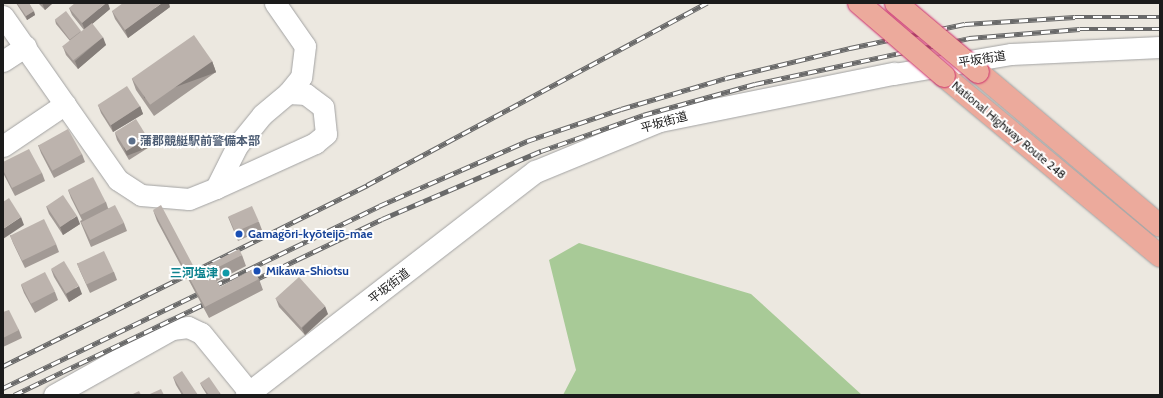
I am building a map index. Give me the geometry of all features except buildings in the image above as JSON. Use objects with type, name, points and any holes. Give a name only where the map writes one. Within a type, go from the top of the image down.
[{"type":"highway","name":"National Highway Route 248","points":[[858,3],[1160,256]]},
{"type":"highway","name":"National Highway Route 248","points":[[896,3],[1160,226]]},
{"type":"street","points":[[216,188],[237,146],[262,115],[288,93],[301,78],[305,46],[275,3]]},
{"type":"street","points":[[3,16],[26,46],[118,180],[141,195],[189,199],[315,143],[326,134],[323,107],[306,94],[288,93]]},
{"type":"street","points":[[3,61],[26,46]]},
{"type":"street","name":"平坂街道","points":[[249,394],[536,172],[660,121],[894,74],[1011,54],[1160,47]]},
{"type":"street","points":[[3,146],[65,104]]},
{"type":"street","points":[[54,395],[172,329],[188,327],[201,333],[249,394]]},
{"type":"green space","points":[[579,243],[751,294],[862,395],[563,395],[576,370],[549,260]]},
{"type":"railway","points":[[3,366],[367,185],[707,3]]},
{"type":"railway","points":[[3,388],[379,206],[527,141],[621,109],[726,78],[850,48],[965,24],[1075,17],[1160,17]]},
{"type":"railway","points":[[248,283],[382,219],[541,151],[643,115],[755,84],[969,38],[1080,29],[1160,29]]},
{"type":"railway","points":[[14,395],[212,300]]},
{"type":"place","name":"蒲郡競艇駅前警備本部","points":[[132,141]]},
{"type":"place","name":"Gamagōri-kyōteijō-mae","points":[[239,234]]},
{"type":"place","name":"Mikawa-Shiotsu","points":[[257,271]]},
{"type":"place","name":"三河塩津","points":[[226,273]]}]
